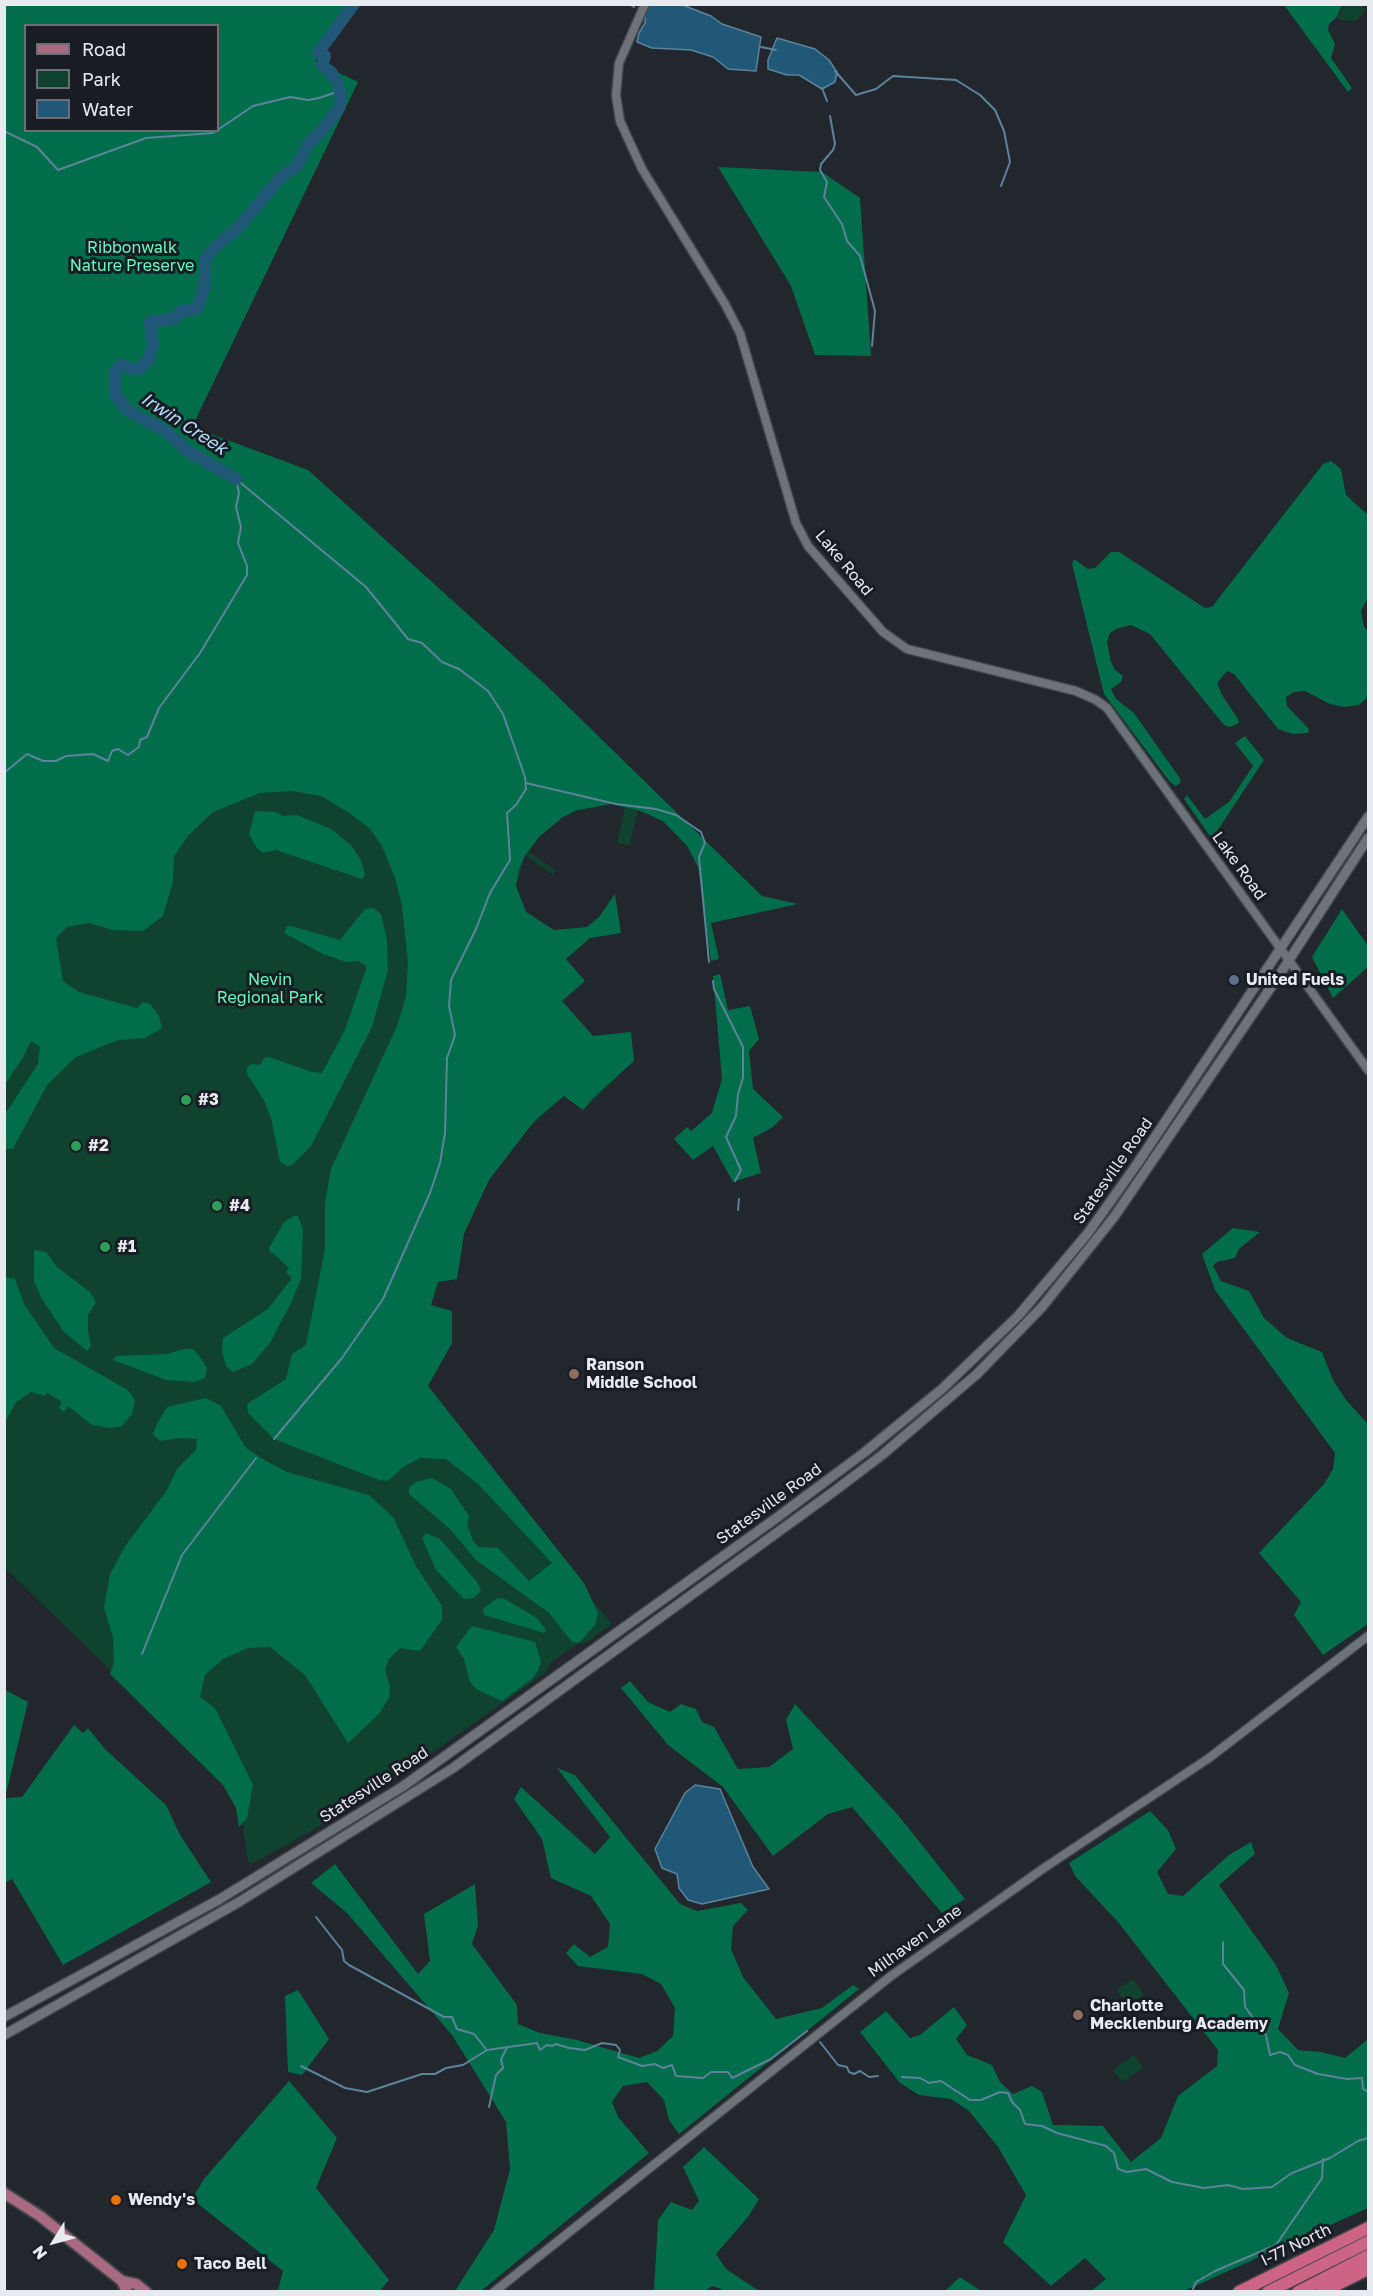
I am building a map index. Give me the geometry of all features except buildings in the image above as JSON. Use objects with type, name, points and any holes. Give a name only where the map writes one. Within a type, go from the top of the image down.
[{"type":"highway","name":"I-77 North","points":[[1239,2292],[1368,2228]]},
{"type":"highway","points":[[1268,2292],[1368,2242]]},
{"type":"highway","points":[[1298,2292],[1368,2256]]},
{"type":"highway","points":[[1322,2292],[1368,2269]]},
{"type":"main road","name":"Statesville Road","points":[[4,2017],[220,1899],[402,1787],[590,1654],[902,1423],[995,1340],[1040,1292],[1088,1233],[1137,1164],[1368,817]]},
{"type":"main road","name":"Statesville Road","points":[[4,2035],[239,1902],[453,1768],[888,1450],[993,1360],[1075,1267],[1140,1180],[1289,960],[1368,838]]},
{"type":"main road","points":[[4,2193],[40,2216],[125,2286],[136,2284],[146,2292]]},
{"type":"street","name":"Lake Road","points":[[645,4],[619,63],[616,96],[620,121],[642,169],[725,304],[740,333],[796,523],[808,546],[883,632],[898,644],[933,657],[1076,691],[1101,703],[1289,960]]},
{"type":"street","points":[[1289,960],[1368,1071]]},
{"type":"street","name":"Milhaven Lane","points":[[494,2292],[891,1976],[1044,1868],[1209,1758],[1368,1636]]},
{"type":"green space","name":"Ribbonwalk Nature Preserve","points":[[5,4],[354,5],[328,37],[318,53],[316,62],[358,82],[192,427],[308,470],[546,685],[762,896],[798,904],[711,923],[719,959],[711,961],[698,867],[687,846],[663,821],[638,810],[611,804],[577,810],[563,817],[539,837],[525,855],[519,869],[516,886],[526,912],[554,930],[587,927],[599,917],[615,894],[621,933],[590,938],[566,959],[585,981],[562,1001],[593,1036],[631,1032],[634,1061],[583,1110],[564,1096],[536,1119],[489,1180],[464,1234],[457,1279],[438,1282],[431,1305],[452,1311],[452,1343],[428,1386],[584,1583],[598,1613],[595,1625],[579,1643],[572,1642],[549,1613],[476,1560],[449,1528],[409,1494],[409,1488],[416,1482],[432,1478],[451,1489],[469,1516],[467,1524],[473,1541],[478,1547],[498,1548],[529,1581],[552,1563],[478,1484],[446,1459],[420,1458],[403,1467],[388,1481],[379,1480],[274,1439],[248,1413],[247,1404],[286,1379],[292,1354],[306,1345],[325,1249],[325,1203],[331,1169],[397,1026],[406,996],[408,962],[402,906],[395,878],[381,844],[369,828],[321,796],[292,791],[260,793],[213,812],[188,836],[174,856],[173,882],[163,916],[143,931],[113,930],[89,923],[67,927],[56,938],[63,981],[79,992],[137,1008],[143,1002],[150,1004],[159,1016],[162,1028],[145,1038],[118,1040],[76,1057],[47,1085],[13,1149],[5,1149],[5,1114],[38,1064],[40,1047],[31,1041],[5,1084]]},
{"type":"green space","name":"Nevin Regional Park","points":[[5,5],[354,5],[328,37],[318,53],[316,62],[358,82],[192,427],[308,470],[546,685],[691,827],[680,837],[663,821],[638,810],[629,845],[617,843],[625,807],[611,804],[577,811],[563,817],[539,837],[529,852],[555,870],[553,875],[525,855],[516,886],[526,912],[534,917],[552,1000],[618,1076],[583,1110],[564,1096],[537,1121],[325,1278],[612,1624],[587,1642],[579,1643],[550,1663],[545,1673],[405,1772],[327,1822],[254,1863],[248,1862],[240,1808],[227,1783],[5,1568]]},
{"type":"green space","points":[[1284,5],[1342,5],[1337,17],[1329,24],[1328,30],[1335,44],[1331,58],[1352,88],[1348,92]]},
{"type":"green space","points":[[1344,5],[1361,5],[1365,11],[1356,21],[1340,20],[1338,18]]},
{"type":"green space","points":[[718,167],[822,172],[860,198],[871,356],[815,355],[791,286]]},
{"type":"green space","points":[[1331,461],[1341,469],[1346,495],[1368,515],[1368,597],[1361,611],[1364,627],[1368,631],[1367,698],[1359,705],[1344,707],[1330,704],[1305,691],[1294,692],[1286,697],[1287,706],[1309,729],[1308,733],[1293,734],[1278,729],[1234,674],[1227,671],[1217,683],[1238,719],[1239,723],[1230,727],[1224,725],[1150,634],[1131,625],[1116,629],[1110,633],[1107,642],[1111,662],[1115,670],[1123,676],[1121,682],[1111,689],[1116,699],[1134,713],[1179,777],[1181,782],[1176,786],[1170,782],[1104,694],[1072,564],[1074,559],[1088,569],[1095,568],[1111,552],[1119,552],[1205,608],[1212,607],[1323,464]]},
{"type":"green space","points":[[1245,736],[1264,760],[1212,839],[1184,799],[1187,795],[1205,819],[1229,802],[1253,766],[1235,743]]},
{"type":"green space","points":[[255,811],[275,812],[283,816],[297,815],[331,829],[351,845],[361,860],[365,875],[362,879],[276,850],[263,853],[256,847],[249,834]]},
{"type":"green space","points":[[373,908],[381,914],[387,940],[388,970],[372,1027],[311,1146],[292,1165],[287,1166],[280,1162],[271,1118],[264,1100],[247,1074],[247,1068],[251,1064],[260,1065],[264,1058],[269,1057],[312,1072],[322,1073],[345,1030],[367,966],[358,961],[346,962],[323,954],[284,933],[287,926],[291,926],[340,940],[365,909]]},
{"type":"green space","points":[[1342,909],[1368,946],[1368,967],[1333,998],[1312,957]]},
{"type":"green space","points":[[720,974],[728,1010],[750,1006],[759,1039],[749,1051],[753,1089],[783,1117],[773,1127],[753,1138],[761,1173],[733,1182],[713,1146],[693,1160],[674,1139],[687,1127],[691,1131],[712,1113],[722,1079],[713,976]]},
{"type":"green space","points":[[298,1216],[303,1230],[301,1279],[270,1343],[252,1364],[233,1372],[226,1366],[222,1352],[223,1338],[268,1309],[292,1278],[286,1272],[289,1268],[273,1253],[271,1254],[269,1248],[284,1222]]},
{"type":"green space","points":[[1233,1228],[1260,1232],[1239,1249],[1235,1258],[1217,1262],[1213,1266],[1221,1281],[1249,1291],[1264,1318],[1287,1338],[1322,1352],[1333,1380],[1346,1400],[1368,1424],[1368,1624],[1323,1655],[1294,1615],[1301,1602],[1259,1553],[1324,1484],[1333,1469],[1335,1453],[1215,1290],[1202,1254]]},
{"type":"green space","points":[[34,1250],[46,1252],[57,1267],[90,1292],[96,1302],[88,1315],[91,1346],[87,1351],[64,1332],[42,1299],[34,1281]]},
{"type":"green space","points":[[5,1277],[15,1279],[24,1304],[54,1348],[128,1390],[135,1400],[132,1414],[122,1426],[110,1428],[92,1425],[68,1406],[64,1412],[59,1408],[62,1402],[47,1393],[45,1396],[31,1392],[16,1402],[5,1422]]},
{"type":"green space","points":[[193,1349],[200,1357],[207,1368],[205,1378],[194,1382],[166,1380],[113,1360],[116,1356],[167,1354]]},
{"type":"green space","points":[[206,1398],[221,1406],[246,1448],[266,1461],[287,1472],[369,1495],[393,1517],[416,1566],[442,1606],[442,1620],[420,1651],[400,1648],[389,1659],[385,1670],[390,1687],[389,1698],[379,1714],[348,1743],[305,1675],[270,1647],[248,1648],[223,1659],[205,1675],[200,1697],[215,1708],[253,1785],[247,1818],[239,1827],[236,1808],[223,1785],[110,1674],[114,1663],[113,1638],[104,1607],[110,1574],[126,1545],[167,1490],[177,1469],[196,1450],[197,1439],[181,1438],[160,1441],[153,1434],[157,1424],[167,1407]]},
{"type":"green space","points":[[426,1533],[440,1539],[478,1583],[481,1591],[474,1598],[464,1599],[436,1570],[422,1538]]},
{"type":"green space","points":[[503,1598],[537,1618],[546,1630],[544,1633],[484,1615],[483,1609],[496,1599]]},
{"type":"green space","points":[[472,1626],[535,1642],[541,1661],[538,1670],[533,1678],[502,1701],[476,1689],[470,1682],[464,1659],[456,1647]]},
{"type":"green space","points":[[630,1681],[648,1702],[670,1712],[681,1704],[696,1709],[702,1722],[714,1727],[738,1769],[769,1767],[793,1749],[786,1720],[795,1704],[898,1815],[965,1899],[942,1913],[852,1807],[828,1814],[773,1856],[723,1787],[668,1745],[621,1688]]},
{"type":"green space","points":[[5,1690],[28,1702],[5,1798]]},
{"type":"green space","points":[[74,1725],[83,1733],[88,1728],[105,1749],[166,1805],[180,1835],[211,1882],[63,1965],[12,1879],[5,1883],[5,1798],[22,1797]]},
{"type":"green space","points":[[557,1768],[575,1775],[680,1904],[697,1911],[741,1903],[748,1910],[733,1926],[731,1949],[743,1977],[776,2019],[822,2008],[853,1985],[859,1989],[679,2134],[669,2120],[664,2100],[647,2082],[623,2086],[612,2102],[618,2117],[649,2153],[481,2291],[455,2291],[494,2230],[510,2169],[506,2122],[452,2035],[347,1913],[311,1883],[335,1864],[418,1974],[430,1961],[424,1914],[475,1884],[478,1925],[472,1944],[517,2005],[518,2024],[540,2033],[577,2040],[639,2058],[657,2051],[673,2036],[675,2008],[661,1984],[642,1974],[578,1966],[566,1953],[574,1944],[590,1957],[608,1947],[610,1924],[591,1896],[551,1878],[542,1839],[514,1799],[521,1787],[595,1854],[610,1837]]},
{"type":"green space","points":[[1150,1811],[1168,1830],[1176,1849],[1157,1872],[1168,1894],[1183,1896],[1229,1855],[1251,1842],[1255,1854],[1219,1885],[1276,1965],[1289,1993],[1278,2029],[1298,2050],[1321,2052],[1345,2058],[1367,2040],[1368,2034],[1368,2208],[1184,2291],[1091,2291],[1106,2279],[1085,2258],[1051,2286],[1003,2242],[1026,2195],[998,2147],[969,2111],[951,2099],[919,2095],[900,2083],[860,2032],[886,2011],[910,2038],[920,2035],[954,2007],[967,2025],[956,2039],[967,2055],[992,2065],[1000,2082],[1013,2094],[1032,2086],[1042,2092],[1053,2125],[1103,2126],[1131,2162],[1161,2138],[1178,2096],[1217,2066],[1218,2050],[1118,1922],[1075,1876],[1069,1863]]},
{"type":"green space","points":[[1133,1979],[1144,1995],[1138,1999],[1141,2003],[1132,2009],[1116,1990]]},
{"type":"green space","points":[[298,1990],[329,2039],[302,2075],[288,2072],[285,1996]]},
{"type":"green space","points":[[1134,2055],[1143,2068],[1122,2082],[1113,2070]]},
{"type":"green space","points":[[289,2081],[337,2138],[316,2188],[389,2280],[380,2291],[278,2291],[283,2271],[192,2199],[204,2179]]},
{"type":"green space","points":[[704,2147],[759,2199],[748,2217],[716,2254],[726,2269],[759,2291],[727,2291],[712,2286],[705,2291],[654,2291],[658,2220],[671,2202],[692,2210],[699,2201],[683,2167]]},
{"type":"green space","points":[[960,2277],[981,2291],[945,2291]]},
{"type":"water","points":[[680,4],[711,16],[722,24],[761,37],[756,71],[728,69],[713,57],[691,50],[652,48],[637,42],[645,23],[645,11],[648,5]]},
{"type":"water","points":[[777,38],[815,49],[829,60],[837,72],[835,82],[822,89],[799,75],[787,75],[768,69],[768,60]]},
{"type":"water","points":[[695,1785],[720,1789],[753,1867],[769,1889],[702,1904],[688,1900],[679,1888],[677,1874],[662,1868],[655,1849],[685,1793]]},
{"type":"waterway","name":"Irwin Creek","points":[[236,479],[186,450],[166,431],[128,411],[115,394],[115,371],[121,365],[138,370],[148,361],[153,345],[150,322],[176,318],[181,311],[197,309],[205,286],[205,261],[210,252],[238,228],[282,176],[297,166],[308,144],[322,131],[339,108],[341,96],[338,84],[331,72],[322,66],[325,56],[318,53],[354,4]]},
{"type":"waterway","points":[[629,4],[634,7]]},
{"type":"waterway","points":[[761,47],[776,50]]},
{"type":"waterway","points":[[835,71],[856,95],[876,89],[893,76],[956,80],[980,95],[995,110],[1004,131],[1010,162],[1001,186]]},
{"type":"waterway","points":[[219,129],[253,106],[290,97],[308,100],[319,98],[334,93],[338,84]]},
{"type":"waterway","points":[[822,88],[827,101]]},
{"type":"waterway","points":[[830,116],[835,144],[833,150],[821,164],[820,170],[827,182],[824,197],[842,224],[847,241],[860,256],[875,311],[872,346]]},
{"type":"waterway","points":[[4,131],[37,147],[58,170],[146,138],[214,132]]},
{"type":"waterway","points":[[236,479],[366,587],[408,639],[422,643],[442,662],[459,669],[488,691],[503,714],[525,777],[526,789],[516,805],[507,813],[510,860],[490,893],[476,929],[451,980],[449,1006],[455,1035],[447,1058],[445,1133],[440,1163],[430,1193],[383,1299],[342,1358],[274,1439]]},
{"type":"waterway","name":"Irwin Creek","points":[[4,773],[27,754],[43,761],[56,761],[66,756],[93,754],[108,761],[112,751],[118,749],[128,755],[139,747],[140,740],[147,737],[159,708],[200,653],[247,575],[247,566],[238,543],[241,527],[236,507],[239,493],[236,479]]},
{"type":"waterway","points":[[526,783],[616,804],[656,809],[676,815],[701,832],[705,843],[699,857],[709,962]]},
{"type":"waterway","points":[[713,981],[714,989],[743,1047],[743,1078],[738,1094],[736,1116],[726,1137],[741,1170],[735,1181]]},
{"type":"waterway","points":[[738,1210],[739,1199]]},
{"type":"waterway","points":[[142,1654],[182,1555],[256,1458]]},
{"type":"waterway","points":[[316,1917],[342,1950],[344,1961],[349,1965],[444,2017],[452,2017],[457,2029],[474,2034],[486,2049]]},
{"type":"waterway","points":[[1223,1942],[1223,1964],[1244,1990],[1245,2007],[1266,2035],[1270,2055],[1280,2052],[1288,2055],[1295,2065],[1318,2074],[1347,2079],[1362,2078],[1363,2089],[1368,2092]]},
{"type":"waterway","points":[[301,2066],[345,2088],[367,2092],[422,2074],[435,2074],[446,2068],[463,2065],[487,2050],[537,2043],[540,2050],[547,2045],[556,2044],[585,2050],[602,2043],[616,2045],[620,2050],[618,2057],[642,2066],[655,2064],[663,2068],[672,2065],[676,2076],[703,2078],[711,2072],[728,2072],[732,2078],[771,2059],[807,2031]]},
{"type":"waterway","points":[[820,2042],[838,2065],[847,2067],[849,2072],[854,2074],[860,2071],[869,2077],[878,2076]]},
{"type":"waterway","points":[[489,2107],[496,2075],[503,2068],[501,2059],[507,2048]]},
{"type":"waterway","points":[[902,2077],[920,2078],[929,2083],[941,2081],[970,2100],[981,2100],[1000,2092],[1008,2093],[1012,2102],[1020,2110],[1025,2124],[1042,2126],[1057,2133],[1106,2146],[1114,2153],[1118,2169],[1127,2172],[1146,2169],[1172,2182],[1204,2188],[1228,2185],[1243,2189],[1272,2187],[1292,2173],[1330,2158],[1358,2141],[1368,2138]]},
{"type":"waterway","points":[[1193,2289],[1196,2282],[1215,2271],[1276,2245],[1322,2178],[1323,2159]]},
{"type":"place","name":"United Fuels","points":[[1234,980]]},
{"type":"place","name":"#3","points":[[186,1100]]},
{"type":"place","name":"#2","points":[[76,1146]]},
{"type":"place","name":"#4","points":[[217,1206]]},
{"type":"place","name":"#1","points":[[105,1247]]},
{"type":"place","name":"Ranson Middle School","points":[[574,1374]]},
{"type":"place","name":"Charlotte Mecklenburg Academy","points":[[1078,2015]]},
{"type":"place","name":"Wendy's","points":[[116,2200]]},
{"type":"place","name":"Taco Bell","points":[[182,2264]]}]
